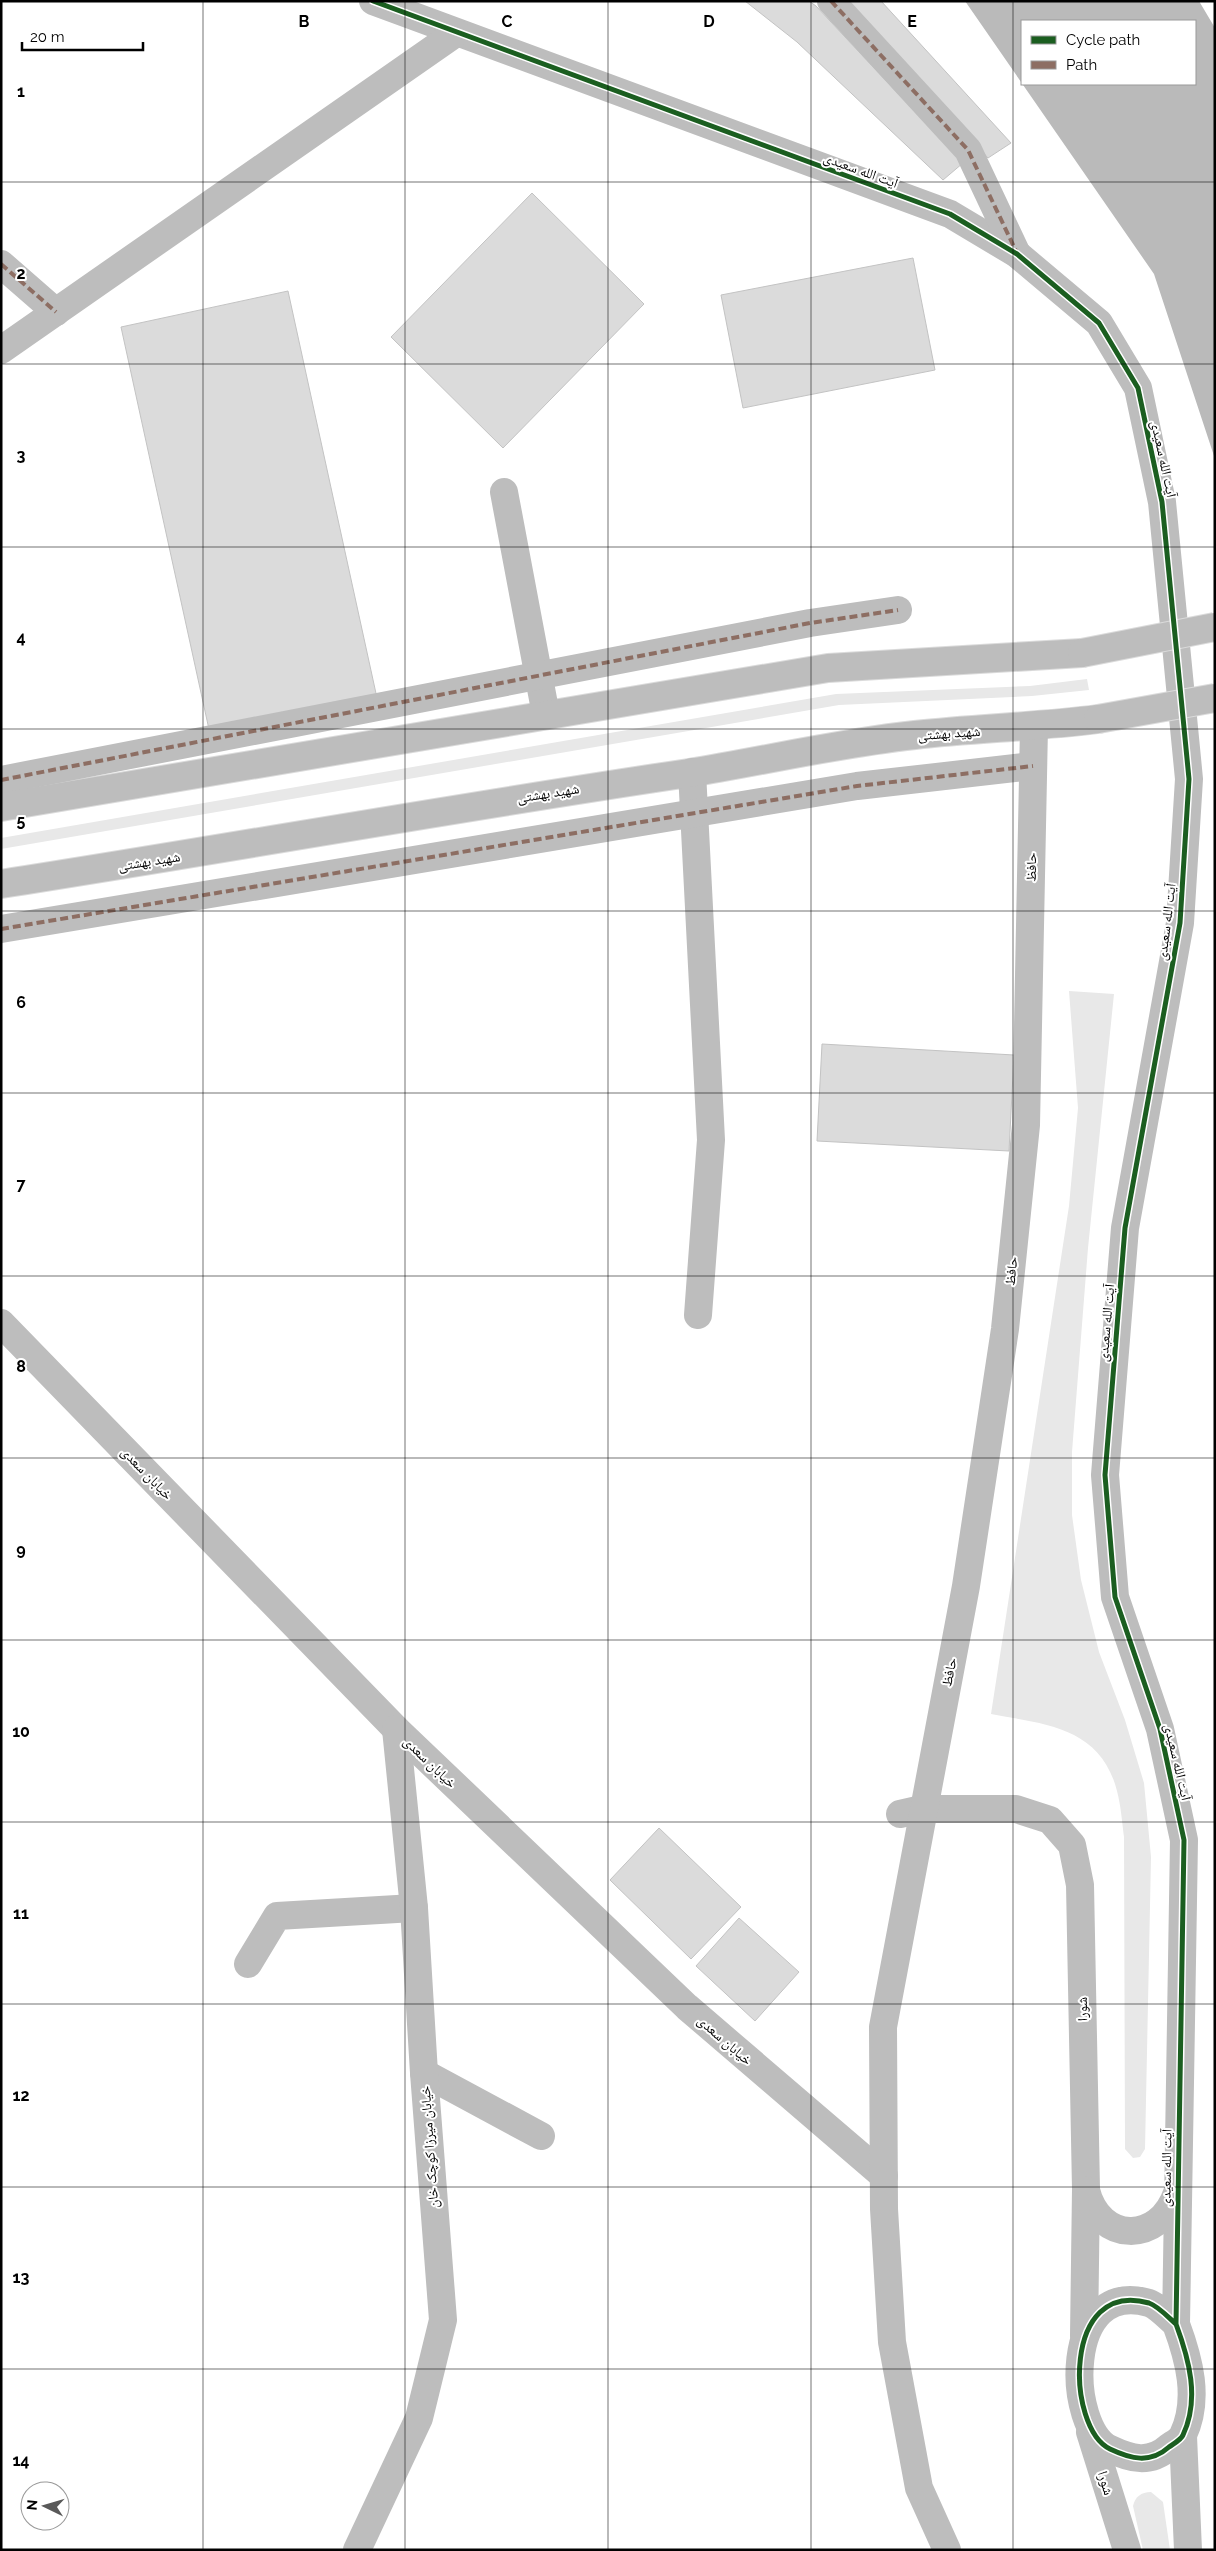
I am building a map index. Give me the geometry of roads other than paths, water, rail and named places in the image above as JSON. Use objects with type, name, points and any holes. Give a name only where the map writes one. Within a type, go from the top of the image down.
[{"type":"street","name":"آیت الله سعیدی","points":[[373,1],[950,214],[1017,254],[1099,323],[1138,388],[1162,502],[1190,779],[1180,923],[1125,1228],[1106,1475],[1115,1596],[1160,1729],[1184,1840],[1176,2324]]},
{"type":"street","points":[[831,1],[968,150],[1017,254]]},
{"type":"street","points":[[1,350],[456,33]]},
{"type":"street","points":[[1,264],[56,312]]},
{"type":"street","points":[[504,492],[546,715]]},
{"type":"street","points":[[1,780],[539,678],[810,623],[898,610]]},
{"type":"street","points":[[1,807],[828,668],[1082,653],[1215,627]]},
{"type":"street","name":"شهید بهشتی","points":[[1,884],[240,847],[561,791],[692,772],[913,735],[1034,727],[1098,719],[1215,698]]},
{"type":"street","name":"حافظ","points":[[911,1812],[966,1586],[1004,1329],[1026,1134],[1034,727]]},
{"type":"street","points":[[1,929],[857,786],[1033,766]]},
{"type":"street","points":[[692,772],[711,1140],[698,1315]]},
{"type":"street","name":"خیابان سعدی","points":[[1,1323],[396,1729],[687,2007],[884,2176]]},
{"type":"street","name":"خیابان میرزا کوچک خان","points":[[357,2550],[419,2418],[442,2320],[414,1908],[396,1729]]},
{"type":"street","name":"شورا","points":[[911,1812],[1016,1809],[1050,1820],[1072,1845],[1080,1885],[1086,2189],[1084,2336]]},
{"type":"street","points":[[911,1812],[882,2027],[884,2176],[892,2342],[919,2488],[947,2550]]},
{"type":"street","points":[[248,1964],[277,1916],[414,1908]]},
{"type":"street","points":[[424,2073],[541,2136]]},
{"type":"street","points":[[1086,2189],[1090,2204],[1098,2216],[1109,2225],[1130,2230],[1151,2227],[1163,2219],[1172,2207],[1177,2193]]},
{"type":"street","points":[[1183,2436],[1159,2456],[1130,2459],[1103,2446],[1086,2416],[1079,2372],[1084,2336],[1096,2314],[1122,2300],[1151,2303],[1176,2324],[1189,2359],[1192,2401],[1183,2436],[1188,2550]]},
{"type":"street","name":"شورا","points":[[1086,2416],[1127,2550]]}]
